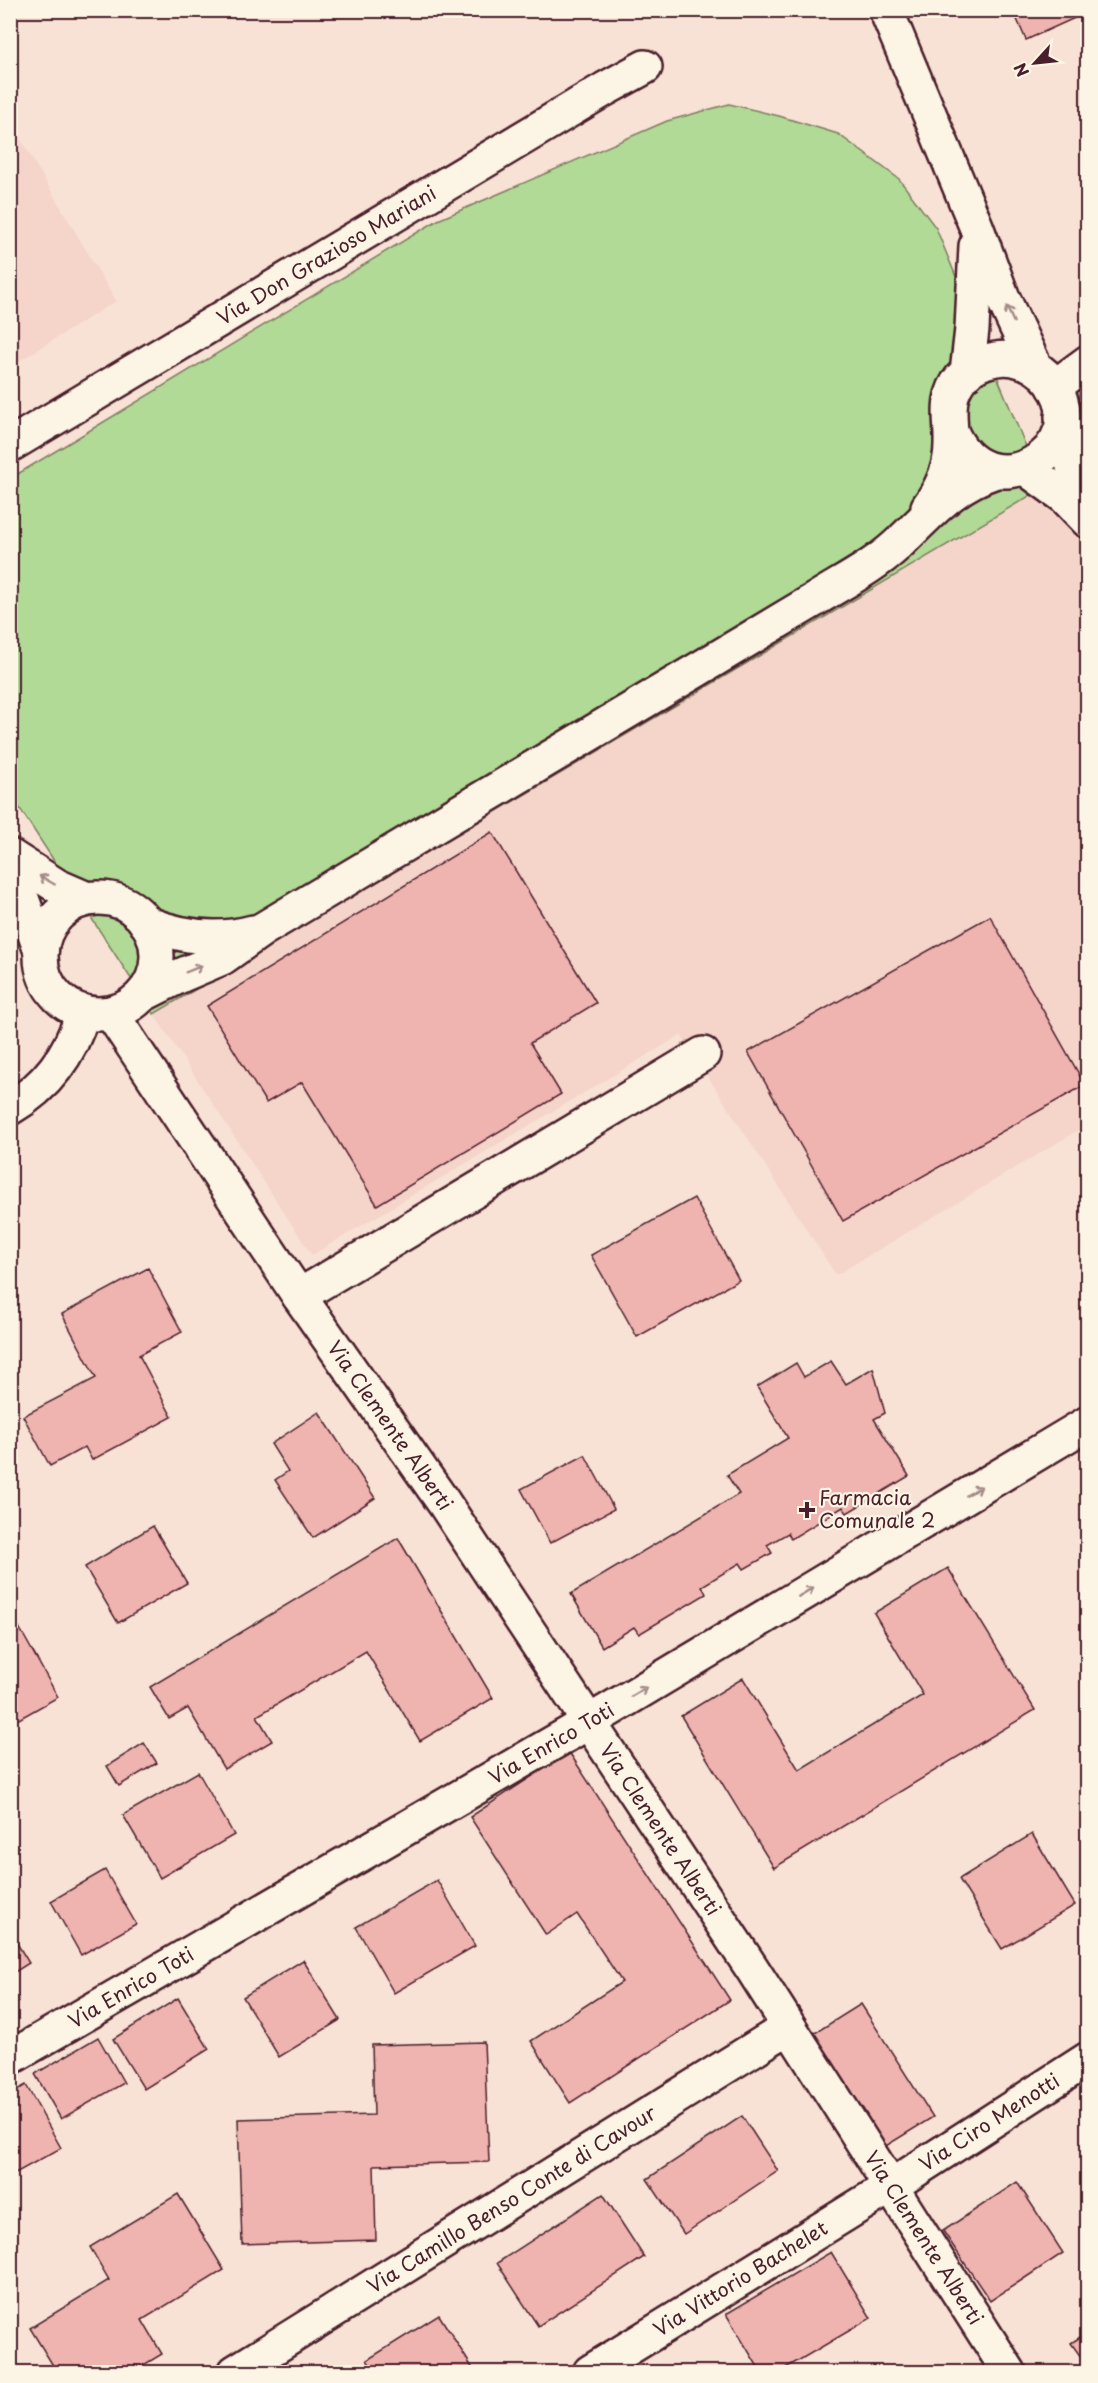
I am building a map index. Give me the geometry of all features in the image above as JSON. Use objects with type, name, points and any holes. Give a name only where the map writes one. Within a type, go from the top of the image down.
[{"type":"street","points":[[886,10],[976,226],[1003,298],[1050,390],[1088,515]]},
{"type":"street","name":"Via Don Grazioso Mariani","points":[[10,445],[605,89],[645,68]]},
{"type":"street","points":[[967,373],[974,300],[976,226]]},
{"type":"street","points":[[263,929],[228,938],[204,938],[169,931],[146,923],[124,904],[106,899],[87,899],[69,906],[55,918],[45,933],[41,951],[42,969],[48,986],[67,1005],[97,1013],[128,1007],[142,995],[222,958],[263,929],[880,559],[950,494],[977,479],[1041,459],[1054,444],[1050,390],[1018,360],[1000,358],[982,363],[960,379],[952,395],[948,413],[951,431],[950,456],[944,480],[932,502],[913,528]]},
{"type":"street","points":[[1050,390],[1088,362]]},
{"type":"street","points":[[951,431],[960,450],[976,464],[1010,470],[1065,497],[1088,521]]},
{"type":"street","points":[[10,856],[57,886],[87,899]]},
{"type":"street","points":[[10,873],[41,951]]},
{"type":"street","points":[[142,995],[152,979],[156,960],[154,940],[146,923]]},
{"type":"street","points":[[10,1108],[37,1090],[60,1065],[72,1044],[97,1013]]},
{"type":"street","name":"Via Clemente Alberti","points":[[97,1013],[444,1503],[789,2027],[1009,2373]]},
{"type":"street","points":[[299,1296],[703,1054]]},
{"type":"street","name":"Via Enrico Toti","points":[[10,2058],[589,1722],[1088,1423]]},
{"type":"street","name":"Via Camillo Benso Conte di Cavour","points":[[235,2373],[789,2027]]},
{"type":"street","name":"Via Ciro Menotti","points":[[891,2186],[1088,2059]]},
{"type":"street","name":"Via Vittorio Bachelet","points":[[590,2373],[891,2186]]},
{"type":"shaded area","points":[[11,123],[116,301],[10,366]]},
{"type":"shaded area","points":[[1087,420],[1087,1125],[836,1275],[681,1035],[312,1255],[154,1014],[1043,488]]},
{"type":"green space","points":[[729,104],[838,134],[899,179],[936,228],[1043,488],[154,1014],[11,795],[11,478],[438,220],[667,121]]},
{"type":"building","points":[[1013,10],[1088,10],[1088,12],[1026,40]]},
{"type":"building","points":[[492,832],[596,1003],[530,1043],[561,1094],[377,1205],[302,1082],[266,1103],[207,1006]]},
{"type":"building","points":[[990,916],[1085,1085],[843,1221],[748,1052]]},
{"type":"building","points":[[694,1198],[739,1280],[637,1337],[591,1255]]},
{"type":"building","points":[[148,1268],[182,1332],[139,1355],[172,1417],[92,1460],[85,1447],[50,1466],[23,1416],[96,1378],[62,1314]]},
{"type":"building","points":[[831,1361],[846,1384],[873,1368],[885,1413],[874,1419],[909,1476],[847,1513],[843,1507],[791,1539],[788,1533],[767,1545],[772,1553],[744,1569],[740,1563],[702,1586],[706,1594],[639,1634],[634,1627],[602,1647],[571,1594],[739,1494],[727,1475],[788,1438],[757,1387],[796,1363],[804,1377]]},
{"type":"building","points":[[319,1412],[375,1498],[313,1538],[275,1480],[288,1471],[271,1444]]},
{"type":"building","points":[[585,1455],[614,1509],[550,1543],[521,1489]]},
{"type":"building","points":[[153,1526],[187,1583],[118,1623],[85,1567]]},
{"type":"building","points":[[398,1538],[493,1698],[420,1741],[366,1651],[257,1716],[272,1741],[224,1769],[188,1708],[169,1719],[150,1687]]},
{"type":"building","points":[[948,1568],[1035,1710],[774,1868],[681,1716],[743,1678],[799,1770],[923,1695],[874,1613]]},
{"type":"building","points":[[10,1611],[58,1697],[10,1724]]},
{"type":"building","points":[[144,1743],[157,1763],[119,1786],[107,1766]]},
{"type":"building","points":[[569,1752],[730,2000],[570,2103],[531,2041],[622,1982],[577,1914],[546,1935],[470,1817]]},
{"type":"building","points":[[198,1772],[234,1835],[160,1878],[123,1815]]},
{"type":"building","points":[[1032,1834],[1075,1905],[1002,1949],[959,1879]]},
{"type":"building","points":[[105,1870],[136,1924],[81,1955],[51,1901]]},
{"type":"building","points":[[437,1880],[475,1946],[394,1993],[356,1927]]},
{"type":"building","points":[[10,1932],[29,1963],[10,1975]]},
{"type":"building","points":[[303,1960],[340,2020],[279,2057],[243,1997]]},
{"type":"building","points":[[178,1998],[209,2049],[144,2089],[113,2039]]},
{"type":"building","points":[[861,2004],[933,2117],[881,2149],[810,2036]]},
{"type":"building","points":[[98,2037],[124,2083],[61,2119],[35,2074]]},
{"type":"building","points":[[484,2042],[489,2162],[374,2165],[376,2240],[242,2244],[238,2119],[374,2115],[372,2045]]},
{"type":"building","points":[[26,2085],[61,2148],[10,2176],[10,2094]]},
{"type":"building","points":[[742,2116],[778,2171],[684,2234],[647,2179]]},
{"type":"building","points":[[1017,2182],[1063,2253],[990,2301],[943,2231]]},
{"type":"building","points":[[178,2194],[224,2270],[142,2320],[162,2354],[132,2372],[57,2372],[30,2328],[109,2280],[90,2247]]},
{"type":"building","points":[[603,2194],[644,2257],[538,2326],[497,2263]]},
{"type":"building","points":[[831,2252],[871,2318],[779,2372],[761,2372],[726,2314]]},
{"type":"building","points":[[439,2315],[475,2372],[375,2372],[367,2360]]},
{"type":"building","points":[[1088,2332],[1088,2367],[1071,2343]]},
{"type":"place","name":"Farmacia Comunale 2","points":[[807,1510]]}]
